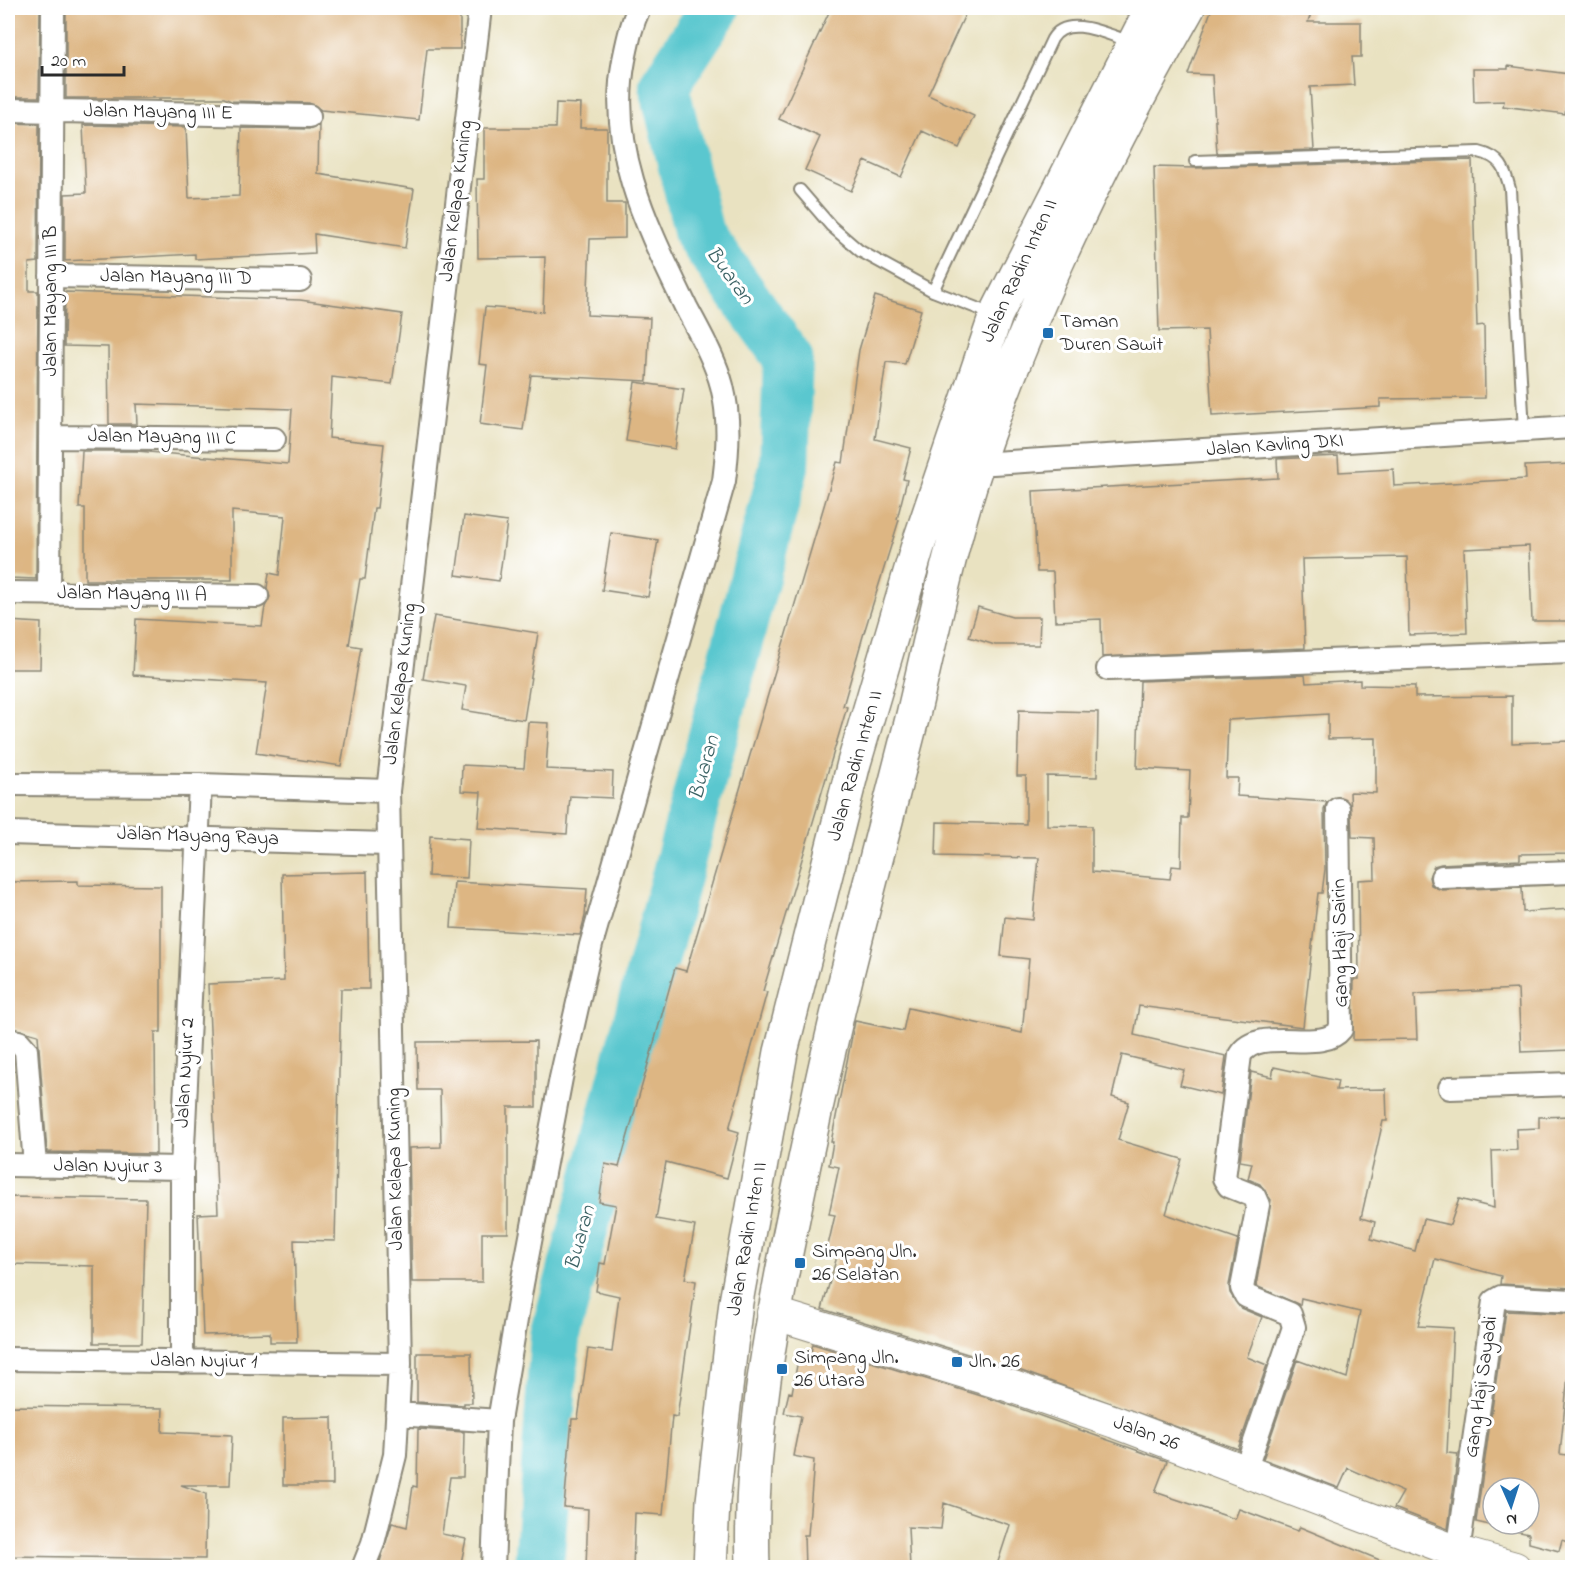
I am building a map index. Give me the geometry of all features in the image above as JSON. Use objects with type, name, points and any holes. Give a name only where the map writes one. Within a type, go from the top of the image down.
[{"type":"main road","name":"Jalan Radin Inten II","points":[[710,1568],[713,1501],[736,1302],[781,1052],[854,763],[917,549],[996,315],[1152,8]]},
{"type":"main road","name":"Jalan Radin Inten II","points":[[753,1568],[752,1514],[755,1445],[773,1313],[824,1063],[913,713],[927,646],[977,464],[1015,363],[1096,177],[1131,107],[1188,8]]},
{"type":"main road","points":[[781,1052],[824,1063]]},
{"type":"street","name":"Jalan Mayang III B","points":[[49,594],[53,8]]},
{"type":"street","name":"Jalan Kelapa Kuning","points":[[363,1568],[373,1543],[395,1455],[400,1364],[388,791],[480,8]]},
{"type":"street","points":[[493,1568],[499,1421],[561,1078],[591,945],[724,481],[728,446],[727,413],[722,384],[648,229],[626,163],[620,120],[621,76],[631,24],[639,8]]},
{"type":"street","name":"Jalan Mayang III E","points":[[8,110],[309,116]]},
{"type":"street","name":"Jalan Mayang III D","points":[[51,276],[300,280]]},
{"type":"street","name":"Jalan Kavling DKI","points":[[977,464],[1572,427]]},
{"type":"street","name":"Jalan Mayang III C","points":[[50,436],[274,439]]},
{"type":"street","name":"Jalan Mayang III A","points":[[8,593],[257,596]]},
{"type":"street","points":[[1108,669],[1572,652]]},
{"type":"street","points":[[8,784],[200,785],[388,791]]},
{"type":"street","name":"Jalan Nyiur 2","points":[[182,1362],[182,1168],[200,785]]},
{"type":"street","name":"Gang Haji Sairin","points":[[1245,1471],[1294,1327],[1290,1314],[1246,1296],[1242,1288],[1258,1205],[1254,1196],[1229,1186],[1224,1178],[1240,1055],[1246,1047],[1259,1042],[1320,1039],[1334,1036],[1341,1029],[1338,809]]},
{"type":"street","name":"Jalan Mayang Raya","points":[[8,833],[198,836],[388,844]]},
{"type":"street","points":[[1442,877],[1572,872]]},
{"type":"street","name":"Jalan Nyiur 3","points":[[8,1040],[19,1042],[26,1050],[35,1166]]},
{"type":"street","points":[[1450,1088],[1572,1084]]},
{"type":"street","name":"Jalan Nyiur 3","points":[[8,1165],[182,1168]]},
{"type":"street","name":"Gang Haji Sayadi","points":[[1466,1558],[1494,1301],[1501,1297],[1572,1301]]},
{"type":"street","name":"Jalan 26","points":[[773,1313],[1021,1389],[1245,1471],[1466,1558],[1515,1568]]},
{"type":"street","name":"Jalan Nyiur 1","points":[[8,1359],[400,1364]]},
{"type":"street","points":[[397,1414],[499,1421]]},
{"type":"lane","points":[[933,291],[1055,34],[1064,28],[1077,26],[1134,43]]},
{"type":"lane","points":[[1195,161],[1479,152],[1491,155],[1500,161],[1510,189],[1524,430]]},
{"type":"lane","points":[[800,190],[831,226],[860,251],[933,291],[996,315]]},
{"type":"building","points":[[8,8],[40,8],[39,97],[8,97]]},
{"type":"building","points":[[66,8],[460,8],[460,49],[427,49],[419,120],[321,110],[309,103],[231,101],[224,98],[66,98]]},
{"type":"building","points":[[831,8],[968,8],[928,95],[974,116],[959,148],[922,131],[901,177],[865,161],[851,191],[805,170],[820,137],[779,119]]},
{"type":"building","points":[[1212,8],[1313,8],[1308,22],[1361,22],[1361,57],[1352,57],[1354,85],[1310,87],[1314,150],[1217,153],[1212,75],[1188,74]]},
{"type":"building","points":[[1508,66],[1569,74],[1565,114],[1503,106],[1504,101],[1474,102],[1473,69],[1508,69]]},
{"type":"building","points":[[556,103],[581,104],[580,128],[607,128],[607,203],[625,203],[625,238],[590,239],[587,315],[650,318],[647,381],[531,375],[523,430],[480,424],[487,365],[479,364],[485,307],[543,312],[545,257],[478,258],[477,179],[484,179],[484,128],[555,128]]},
{"type":"building","points":[[8,123],[39,124],[38,262],[29,263],[29,291],[38,291],[36,579],[8,578]]},
{"type":"building","points":[[319,124],[318,174],[414,189],[405,248],[314,234],[315,253],[195,259],[195,254],[65,261],[65,194],[86,193],[83,125],[186,127],[189,198],[239,196],[241,128],[309,129]]},
{"type":"building","points":[[1472,160],[1477,326],[1484,325],[1485,398],[1380,399],[1380,407],[1212,416],[1207,330],[1159,331],[1154,167],[1195,168]]},
{"type":"building","points":[[65,292],[300,300],[402,314],[392,384],[332,377],[329,438],[384,444],[377,508],[374,508],[365,579],[360,579],[349,645],[361,647],[341,766],[256,753],[267,683],[133,675],[136,619],[262,626],[265,607],[270,597],[267,588],[269,573],[279,575],[285,516],[232,511],[232,580],[85,580],[85,508],[79,508],[82,451],[137,451],[288,464],[292,409],[136,404],[137,424],[109,424],[108,347],[64,346]]},
{"type":"building","points":[[875,296],[921,310],[905,364],[886,362],[875,439],[911,448],[903,479],[907,480],[897,519],[899,520],[863,636],[843,706],[847,707],[763,991],[767,992],[729,1129],[739,1132],[727,1178],[666,1162],[656,1219],[695,1226],[685,1279],[696,1281],[677,1417],[672,1416],[663,1515],[635,1513],[633,1568],[586,1568],[588,1509],[564,1507],[572,1419],[578,1419],[588,1349],[612,1352],[619,1296],[596,1291],[600,1263],[605,1264],[616,1205],[599,1202],[605,1164],[619,1167],[675,968],[686,971],[837,462],[843,463],[859,350]]},
{"type":"building","points":[[635,382],[684,389],[675,449],[626,441]]},
{"type":"building","points":[[1338,456],[1339,472],[1393,469],[1394,486],[1526,479],[1525,466],[1572,464],[1572,621],[1532,621],[1529,546],[1464,549],[1467,633],[1409,635],[1407,557],[1302,559],[1305,648],[1102,657],[1101,619],[1055,621],[1053,572],[1037,572],[1033,491],[1278,478],[1277,459]]},
{"type":"building","points":[[464,516],[507,522],[499,581],[456,575]]},
{"type":"building","points":[[611,533],[658,540],[648,597],[602,590]]},
{"type":"building","points":[[978,607],[1012,617],[1040,617],[1039,645],[995,645],[969,637]]},
{"type":"building","points":[[434,616],[538,633],[524,720],[462,710],[466,686],[423,679]]},
{"type":"building","points":[[8,621],[41,623],[40,669],[8,669]]},
{"type":"building","points":[[1305,675],[1306,683],[1360,680],[1360,685],[1415,686],[1415,697],[1512,696],[1512,743],[1572,741],[1572,853],[1520,854],[1520,860],[1441,864],[1434,866],[1429,877],[1431,885],[1442,890],[1522,887],[1523,912],[1572,909],[1572,1050],[1521,1052],[1518,989],[1415,994],[1417,1039],[1353,1040],[1354,979],[1359,979],[1358,880],[1375,879],[1374,838],[1352,837],[1350,792],[1376,793],[1376,738],[1328,739],[1328,714],[1228,720],[1226,778],[1238,778],[1237,796],[1327,802],[1324,809],[1325,869],[1322,893],[1318,893],[1303,1027],[1139,1006],[1134,1035],[1226,1056],[1221,1095],[1180,1085],[1184,1070],[1122,1055],[1112,1097],[1129,1102],[1118,1140],[1182,1159],[1166,1214],[1238,1239],[1229,1285],[1230,1293],[1240,1308],[1262,1317],[1247,1357],[1267,1365],[1238,1449],[1016,1369],[822,1309],[838,1253],[827,1250],[835,1215],[829,1214],[839,1167],[829,1165],[833,1142],[831,1142],[855,1021],[903,1031],[908,1008],[1022,1033],[1029,959],[1001,956],[1005,917],[1033,920],[1039,858],[936,856],[937,822],[1026,824],[1026,776],[1017,776],[1019,710],[1098,712],[1097,777],[1047,776],[1047,825],[1092,826],[1092,872],[1170,879],[1172,866],[1181,867],[1182,818],[1188,818],[1190,771],[1137,768],[1140,681]]},
{"type":"building","points":[[528,722],[549,723],[546,769],[613,772],[612,798],[570,796],[567,834],[478,828],[481,792],[461,791],[462,765],[524,768]]},
{"type":"building","points":[[430,836],[469,839],[467,878],[428,876]]},
{"type":"building","points":[[367,872],[369,989],[341,989],[335,1241],[294,1240],[297,1342],[270,1342],[270,1333],[203,1335],[198,1214],[218,1213],[208,984],[284,981],[282,874]]},
{"type":"building","points":[[78,881],[78,885],[161,886],[161,1032],[155,1032],[156,1154],[47,1152],[38,1035],[8,1027],[8,882]]},
{"type":"building","points":[[454,882],[587,889],[585,916],[580,935],[451,928]]},
{"type":"building","points":[[536,1041],[536,1107],[508,1107],[508,1233],[482,1233],[482,1282],[412,1282],[409,1148],[441,1147],[440,1090],[418,1090],[417,1042]]},
{"type":"building","points":[[1274,1067],[1338,1081],[1336,1090],[1386,1089],[1387,1121],[1383,1121],[1361,1218],[1375,1222],[1371,1239],[1415,1251],[1423,1219],[1450,1225],[1459,1199],[1494,1208],[1492,1151],[1517,1150],[1516,1129],[1539,1128],[1539,1117],[1572,1116],[1572,1288],[1500,1284],[1501,1276],[1435,1259],[1418,1326],[1453,1328],[1447,1453],[1458,1454],[1448,1529],[1394,1508],[1403,1492],[1348,1468],[1339,1488],[1263,1459],[1297,1360],[1347,1378],[1360,1312],[1301,1298],[1300,1305],[1256,1286],[1271,1200],[1260,1184],[1248,1179],[1252,1163],[1240,1161],[1251,1072],[1272,1077]]},
{"type":"building","points":[[8,1197],[146,1199],[142,1343],[94,1343],[94,1266],[8,1264]]},
{"type":"building","points":[[1506,1311],[1572,1314],[1572,1376],[1568,1375],[1560,1454],[1572,1456],[1572,1543],[1562,1540],[1559,1551],[1529,1543],[1529,1536],[1541,1536],[1541,1476],[1483,1476]]},
{"type":"building","points":[[813,1344],[1004,1403],[1167,1461],[1155,1492],[1235,1519],[1239,1509],[1298,1531],[1300,1527],[1399,1568],[996,1568],[1010,1525],[944,1503],[941,1529],[908,1527],[910,1568],[805,1568],[804,1535],[808,1535],[814,1460],[793,1456],[801,1416],[784,1413],[789,1392],[792,1393],[799,1354],[810,1356]]},
{"type":"building","points":[[417,1353],[471,1353],[472,1403],[464,1403],[464,1405],[417,1402]]},
{"type":"building","points":[[8,1406],[163,1408],[162,1432],[232,1435],[230,1485],[181,1485],[206,1494],[205,1559],[8,1556]]},
{"type":"building","points":[[332,1417],[333,1485],[283,1485],[283,1418]]},
{"type":"building","points":[[418,1429],[464,1432],[463,1477],[450,1477],[442,1534],[466,1539],[460,1568],[378,1568],[392,1523],[407,1527],[413,1486],[417,1487]]},
{"type":"building","points":[[1481,1487],[1481,1523],[1476,1522]]},
{"type":"waterway","name":"Buaran","points":[[539,1568],[555,1336],[784,467],[788,358],[699,234],[664,86],[715,8]]},
{"type":"place","name":"Taman Duren Sawit","points":[[1048,333]]},
{"type":"place","name":"Simpang Jln. 26 Selatan","points":[[800,1263]]},
{"type":"place","name":"Jln. 26","points":[[957,1362]]},
{"type":"place","name":"Simpang Jln. 26 Utara","points":[[782,1369]]}]
